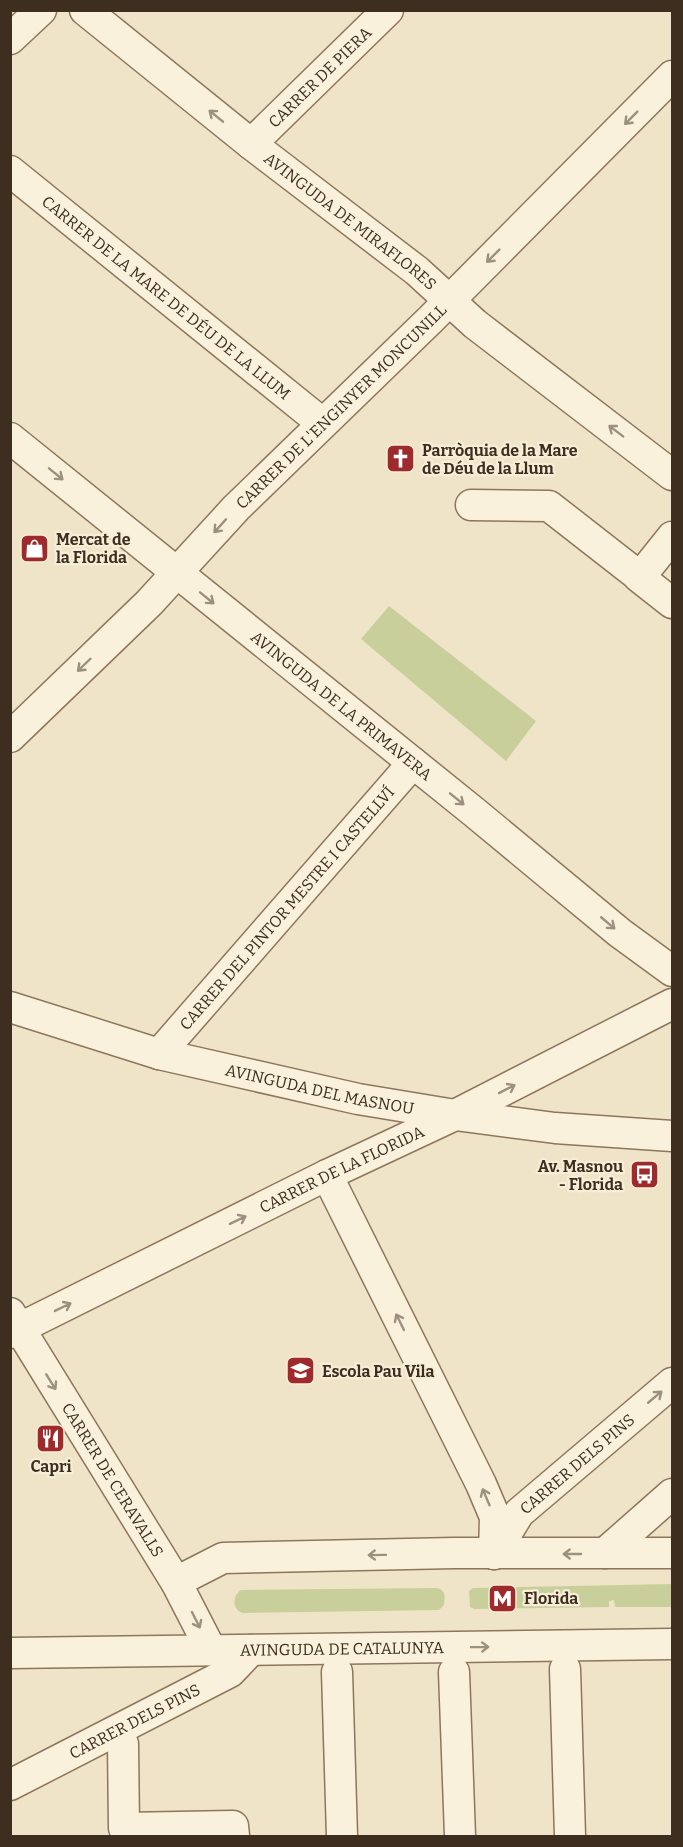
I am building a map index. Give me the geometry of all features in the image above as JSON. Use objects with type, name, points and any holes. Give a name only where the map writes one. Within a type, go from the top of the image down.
[{"type":"street","points":[[10,39],[41,10]]},
{"type":"street","name":"AVINGUDA DE MIRAFLORES","points":[[85,10],[251,144],[417,271],[475,324],[669,467]]},
{"type":"street","name":"CARRER DE PIERA","points":[[251,144],[388,10]]},
{"type":"street","name":"CARRER DE L'ENGINYER MONCUNILL","points":[[10,737],[149,603],[236,508],[449,301],[672,76]]},
{"type":"street","name":"CARRER DE LA MARE DE DÉU DE LA LLUM","points":[[10,171],[322,423]]},
{"type":"street","name":"AVINGUDA DE LA PRIMAVERA","points":[[10,438],[620,933],[672,971]]},
{"type":"street","points":[[471,505],[549,506],[672,603]]},
{"type":"street","points":[[639,577],[672,537]]},
{"type":"street","name":"CARRER DEL PINTOR MESTRE I CASTELLVÍ","points":[[159,1054],[413,763]]},
{"type":"street","name":"CARRER DE LA FLORIDA","points":[[13,1325],[455,1115],[672,1004]]},
{"type":"street","name":"AVINGUDA DEL MASNOU","points":[[10,1008],[159,1054],[358,1099],[555,1128],[672,1136]]},
{"type":"street","points":[[327,1175],[481,1484],[495,1516],[494,1554]]},
{"type":"street","name":"CARRER DE CERAVALLS","points":[[13,1325],[176,1582],[211,1650]]},
{"type":"street","name":"CARRER DELS PINS","points":[[494,1554],[519,1514],[672,1383]]},
{"type":"street","points":[[605,1553],[672,1494]]},
{"type":"street","points":[[176,1582],[223,1558],[454,1553],[672,1553]]},
{"type":"street","name":"AVINGUDA DE CATALUNYA","points":[[10,1653],[672,1644]]},
{"type":"street","name":"CARRER DELS PINS","points":[[10,1785],[230,1672],[250,1650]]},
{"type":"street","points":[[565,1669],[570,1836]]},
{"type":"street","points":[[337,1672],[342,1836]]},
{"type":"street","points":[[454,1672],[460,1836]]},
{"type":"street","points":[[123,1744],[124,1828],[233,1826],[234,1836]]},
{"type":"green space","points":[[389,606],[536,721],[506,761],[361,639]]},
{"type":"green space","points":[[672,1584],[672,1607],[615,1607],[614,1600],[609,1601],[609,1607],[474,1609],[470,1607],[469,1591],[473,1588]]},
{"type":"green space","points":[[437,1588],[442,1590],[445,1597],[444,1605],[439,1610],[243,1613],[234,1603],[241,1590]]},
{"type":"place","name":"Parròquia de la Mare de Déu de la Llum","points":[[401,459]]},
{"type":"place","name":"Mercat de la Florida","points":[[35,548]]},
{"type":"place","name":"Av. Masnou - Florida","points":[[644,1175]]},
{"type":"place","name":"Escola Pau Vila","points":[[301,1371]]},
{"type":"place","name":"Capri","points":[[51,1438]]},
{"type":"place","name":"Florida","points":[[503,1598]]}]
